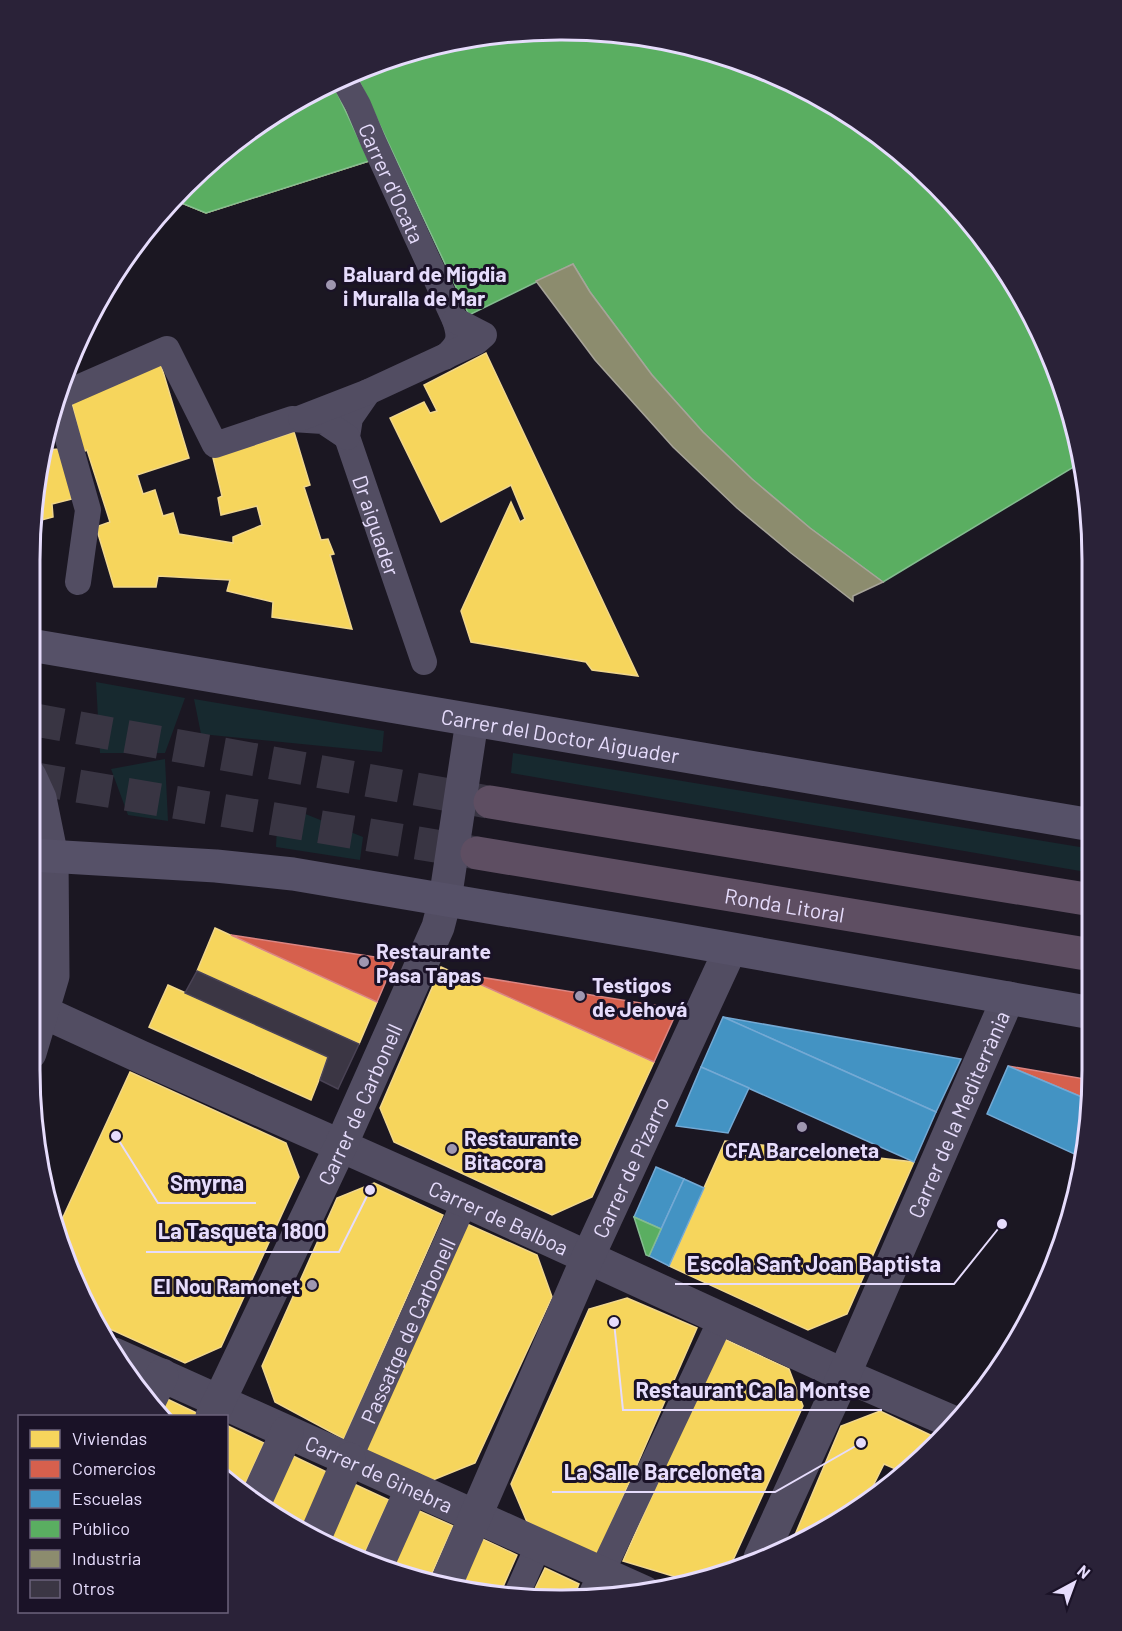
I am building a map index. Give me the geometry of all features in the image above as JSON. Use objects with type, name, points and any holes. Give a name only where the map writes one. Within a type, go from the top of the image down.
[{"type":"highway","points":[[490,802],[1082,898]]},
{"type":"highway","name":"Ronda Litoral","points":[[477,853],[1082,953]]},
{"type":"main road","name":"Carrer del Doctor Aiguader","points":[[40,647],[1082,823]]},
{"type":"main road","points":[[41,856],[256,870],[347,883],[1082,1011]]},
{"type":"street","name":"Carrer d'Ocata","points":[[348,86],[456,320],[460,334],[453,350],[445,357]]},
{"type":"street","points":[[69,392],[167,349],[215,445],[295,420],[368,392],[476,342],[484,335],[456,320]]},
{"type":"street","points":[[295,420],[323,421],[347,437],[350,418],[368,392]]},
{"type":"street","points":[[61,415],[88,510],[78,582]]},
{"type":"street","name":"Dr aiguader","points":[[347,437],[424,662]]},
{"type":"street","name":"Carrer de Carbonell","points":[[216,1409],[341,1145],[438,927],[445,900],[472,721]]},
{"type":"street","points":[[40,798],[41,856],[53,976],[40,1021]]},
{"type":"street","name":"Carrer de Pizarro","points":[[449,1578],[587,1259],[730,950]]},
{"type":"street","name":"Carrer de la Mediterrània","points":[[764,1549],[844,1376],[1008,998]]},
{"type":"street","name":"Carrer de Balboa","points":[[43,1012],[465,1201],[844,1376],[946,1419]]},
{"type":"street","name":"Passatge de Carbonell","points":[[349,1459],[465,1201]]},
{"type":"street","points":[[597,1583],[721,1320]]},
{"type":"street","name":"Carrer de Ginebra","points":[[138,1373],[156,1387],[287,1432],[349,1459],[538,1544],[597,1583],[618,1587]]},
{"type":"street","points":[[258,1493],[287,1432]]},
{"type":"street","points":[[318,1530],[349,1459]]},
{"type":"street","points":[[381,1558],[412,1488]]},
{"type":"street","points":[[519,1588],[538,1544]]},
{"type":"shaded area","points":[[96,682],[185,698],[165,753],[100,753]]},
{"type":"shaded area","points":[[194,699],[384,731],[382,752],[201,734]]},
{"type":"shaded area","points":[[513,753],[1082,847],[1082,871],[511,773]]},
{"type":"shaded area","points":[[165,759],[168,821],[128,815],[111,769]]},
{"type":"shaded area","points":[[278,803],[363,837],[360,860],[276,847]]},
{"type":"building: Viviendas","points":[[337,92],[369,161],[206,213],[183,204],[197,190],[319,153],[304,112],[292,116]]},
{"type":"building: Viviendas","points":[[486,353],[638,676],[592,670],[586,662],[471,642],[461,611],[511,502],[520,522],[525,519],[511,485],[441,522],[390,418],[424,402],[430,413],[437,411],[424,385]]},
{"type":"building: Viviendas","points":[[161,365],[189,458],[137,475],[143,494],[155,490],[163,516],[173,513],[179,534],[233,543],[233,537],[262,525],[257,506],[221,515],[218,498],[222,496],[213,458],[294,432],[310,485],[304,487],[321,540],[328,539],[334,554],[330,555],[352,629],[272,617],[273,602],[227,591],[230,580],[158,576],[156,587],[114,587],[96,527],[110,522],[87,450],[83,452],[70,395]]},
{"type":"building: Viviendas","points":[[53,449],[60,449],[72,499],[52,504],[53,517],[43,520],[45,493]]},
{"type":"building: Viviendas","points":[[215,928],[377,1002],[359,1044],[197,971]]},
{"type":"building: Viviendas","points":[[441,967],[654,1062],[592,1197],[552,1215],[394,1142],[380,1108]]},
{"type":"building: Viviendas","points":[[168,985],[328,1057],[311,1100],[149,1027]]},
{"type":"building: Viviendas","points":[[130,1072],[286,1143],[299,1177],[221,1347],[185,1363],[109,1329],[80,1269],[62,1219]]},
{"type":"building: Viviendas","points":[[725,1141],[914,1162],[847,1314],[808,1330],[669,1266]]},
{"type":"building: Viviendas","points":[[374,1183],[443,1215],[344,1439],[275,1402],[262,1366],[337,1198]]},
{"type":"building: Viviendas","points":[[467,1224],[537,1255],[552,1297],[475,1463],[433,1480],[364,1450]]},
{"type":"building: Viviendas","points":[[627,1298],[697,1328],[597,1556],[527,1522],[511,1484],[589,1309]]},
{"type":"building: Viviendas","points":[[722,1338],[789,1369],[803,1406],[732,1561],[677,1577],[623,1561]]},
{"type":"building: Viviendas","points":[[165,1398],[199,1414],[172,1415],[162,1404]]},
{"type":"building: Viviendas","points":[[880,1411],[931,1435],[895,1469],[884,1464],[873,1487],[821,1521],[795,1535],[841,1426]]},
{"type":"building: Viviendas","points":[[228,1426],[264,1443],[245,1484],[228,1469]]},
{"type":"building: Viviendas","points":[[291,1455],[329,1473],[306,1523],[270,1501]]},
{"type":"building: Viviendas","points":[[354,1484],[389,1500],[365,1552],[330,1537]]},
{"type":"building: Viviendas","points":[[417,1510],[453,1526],[432,1574],[393,1563]]},
{"type":"building: Viviendas","points":[[478,1537],[517,1555],[503,1587],[459,1580]]},
{"type":"building: Viviendas","points":[[545,1568],[579,1584],[577,1590],[535,1589]]},
{"type":"building: Comercios","points":[[231,935],[395,960],[377,1002]]},
{"type":"building: Comercios","points":[[455,973],[678,1009],[654,1062]]},
{"type":"building: Comercios","points":[[1008,1066],[1082,1078],[1080,1096]]},
{"type":"building: Escuelas","points":[[723,1017],[961,1059],[936,1112]]},
{"type":"building: Escuelas","points":[[723,1017],[936,1112],[914,1162],[701,1067]]},
{"type":"building: Escuelas","points":[[1008,1066],[1080,1096],[1074,1154],[987,1114]]},
{"type":"building: Escuelas","points":[[701,1067],[749,1088],[728,1133],[676,1126]]},
{"type":"building: Escuelas","points":[[656,1167],[684,1179],[661,1229],[634,1217]]},
{"type":"building: Escuelas","points":[[684,1179],[704,1188],[669,1266],[649,1256]]},
{"type":"building: Público","points":[[561,40],[629,45],[696,58],[760,80],[791,94],[850,128],[904,170],[952,218],[994,272],[1028,331],[1054,394],[1064,426],[1073,468],[883,582],[810,528],[752,479],[703,432],[652,375],[590,292],[573,264],[469,315],[359,81],[426,58],[493,45],[527,42]]},
{"type":"building: Público","points":[[337,92],[369,161],[206,213],[183,204],[244,148],[301,110]]},
{"type":"building: Público","points":[[634,1217],[661,1229],[649,1256],[646,1255]]},
{"type":"building: Industria","points":[[573,264],[590,292],[652,375],[703,432],[752,479],[810,528],[883,582],[853,596],[853,601],[737,508],[673,447],[595,360],[536,281]]},
{"type":"building: Otros","points":[[197,971],[359,1044],[338,1089],[320,1080],[328,1057],[185,993]]},
{"type":"tunnel","points":[[40,721],[488,802]]},
{"type":"tunnel","points":[[40,780],[477,853]]},
{"type":"place","name":"Baluard de Migdia i Muralla de Mar","points":[[331,285]]},
{"type":"place","name":"Restaurante Pasa Tapas","points":[[364,962]]},
{"type":"place","name":"Testigos de Jehová","points":[[580,996]]},
{"type":"place","name":"CFA Barceloneta","points":[[802,1127]]},
{"type":"place","name":"Smyrna","points":[[116,1136]]},
{"type":"place","name":"Restaurante Bitacora","points":[[452,1149]]},
{"type":"place","name":"La Tasqueta 1800","points":[[370,1190]]},
{"type":"place","name":"Escola Sant Joan Baptista","points":[[1002,1224]]},
{"type":"place","name":"El Nou Ramonet","points":[[312,1285]]},
{"type":"place","name":"Restaurant Ca la Montse","points":[[614,1322]]},
{"type":"place","name":"La Salle Barceloneta","points":[[861,1443]]}]
